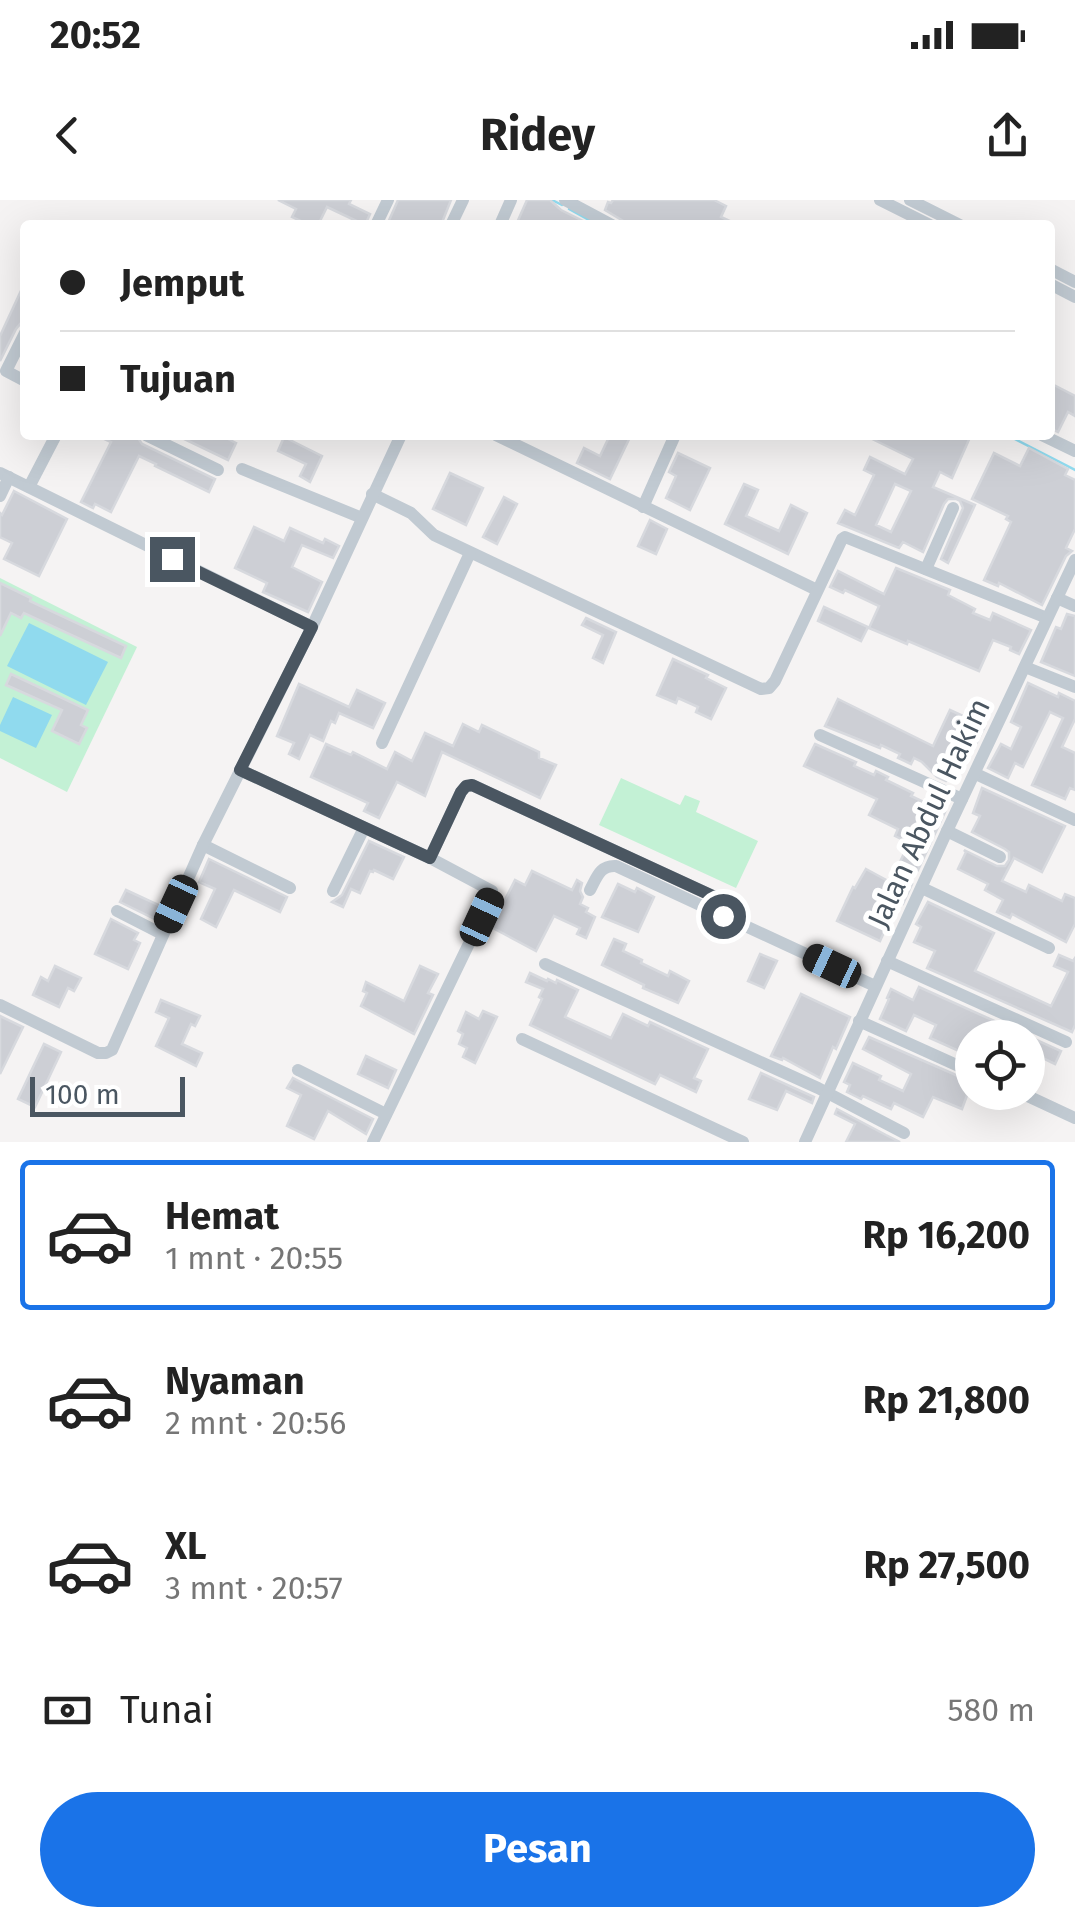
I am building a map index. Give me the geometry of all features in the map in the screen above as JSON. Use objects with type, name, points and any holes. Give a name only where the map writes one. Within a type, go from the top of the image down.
[{"type":"street","points":[[566,200],[597,220]]},
{"type":"street","points":[[880,200],[947,220]]},
{"type":"street","points":[[20,343],[6,371],[20,379]]},
{"type":"street","points":[[29,487],[53,440]]},
{"type":"street","points":[[156,440],[218,470]]},
{"type":"street","points":[[0,1005],[98,1053],[112,1050],[203,845],[312,627],[399,440]]},
{"type":"street","points":[[506,440],[817,590]]},
{"type":"street","points":[[643,507],[672,440]]},
{"type":"street","points":[[1052,440],[1075,451]]},
{"type":"street","points":[[242,469],[362,518]]},
{"type":"street","points":[[0,496],[4,475],[312,627]]},
{"type":"street","points":[[372,494],[412,514],[430,533],[761,689],[769,688],[775,681],[845,537],[1048,618]]},
{"type":"street","points":[[926,569],[953,508]]},
{"type":"street","points":[[382,743],[470,553]]},
{"type":"street","name":"Jalan Abdul Hakim","points":[[804,1142],[1075,560]]},
{"type":"street","points":[[1057,598],[1075,606]]},
{"type":"street","points":[[1026,667],[1075,687]]},
{"type":"street","points":[[820,735],[962,800]]},
{"type":"street","points":[[240,770],[492,890],[373,1142]]},
{"type":"street","points":[[976,774],[1075,820]]},
{"type":"street","points":[[430,858],[461,792],[472,785],[717,898],[723,916]]},
{"type":"street","points":[[333,890],[364,828]]},
{"type":"street","points":[[947,831],[1000,857]]},
{"type":"street","points":[[203,845],[290,888]]},
{"type":"street","points":[[590,890],[602,868],[616,866],[875,986]]},
{"type":"street","points":[[922,888],[1049,948]]},
{"type":"street","points":[[117,911],[162,934]]},
{"type":"street","points":[[887,961],[1066,1042]]},
{"type":"street","points":[[546,964],[826,1092],[904,1133]]},
{"type":"street","points":[[860,1020],[955,1064]]},
{"type":"street","points":[[522,1039],[743,1142]]},
{"type":"street","points":[[298,1070],[386,1114]]},
{"type":"street","points":[[1045,1104],[1075,1118]]},
{"type":"green space","points":[[0,578],[137,647],[67,792],[0,758]]},
{"type":"green space","points":[[621,778],[680,805],[685,795],[700,801],[696,812],[758,841],[736,888],[599,825]]},
{"type":"water","points":[[29,623],[108,662],[86,705],[7,666]]},
{"type":"water","points":[[13,697],[52,715],[36,748],[0,731]]},
{"type":"building","points":[[278,200],[351,200],[349,204],[370,214],[367,220],[354,220],[327,207],[320,220],[298,220],[292,217],[296,209]]},
{"type":"building","points":[[398,200],[451,200],[443,220],[389,220]]},
{"type":"building","points":[[527,200],[550,200],[581,220],[518,220]]},
{"type":"building","points":[[714,200],[726,206],[721,217],[727,220],[622,220],[605,210],[611,203]]},
{"type":"building","points":[[20,293],[20,324],[0,361],[0,336]]},
{"type":"building","points":[[1055,386],[1075,396],[1075,416],[1068,412],[1058,432]]},
{"type":"building","points":[[107,440],[139,440],[215,479],[209,492],[139,456],[111,512],[95,504],[93,508],[81,502],[111,442]]},
{"type":"building","points":[[186,440],[230,440],[236,443],[228,460]]},
{"type":"building","points":[[283,440],[290,440],[322,456],[310,482],[300,476],[306,464],[278,451]]},
{"type":"building","points":[[608,440],[629,440],[610,479],[577,463],[584,448],[600,456]]},
{"type":"building","points":[[874,440],[969,440],[952,478],[940,472],[933,487],[975,505],[948,563],[941,559],[963,508],[956,499],[948,499],[944,504],[923,552],[903,542],[899,548],[838,523],[845,510],[855,515],[874,475],[864,470],[870,457],[905,474],[913,459]],"holes":[[[895,484],[911,491],[891,532],[876,525]]]},
{"type":"building","points":[[1029,448],[1068,469],[1065,475],[1075,480],[1075,529],[1066,548],[1072,551],[1042,605],[999,583],[998,586],[984,580],[1011,522],[1006,519],[1008,516],[972,499],[994,453],[1020,466]]},
{"type":"building","points":[[678,453],[710,468],[690,510],[666,498],[676,476],[669,472]]},
{"type":"building","points":[[450,473],[483,488],[466,525],[433,509]]},
{"type":"building","points":[[744,484],[758,490],[746,516],[779,531],[791,505],[807,513],[788,554],[725,524]]},
{"type":"building","points":[[14,491],[67,519],[39,576],[4,559],[12,543],[0,537],[0,513]]},
{"type":"building","points":[[504,497],[517,504],[497,544],[483,537]]},
{"type":"building","points":[[650,520],[667,529],[656,554],[638,546]]},
{"type":"building","points":[[254,527],[284,541],[290,528],[339,546],[333,558],[302,545],[292,567],[322,582],[308,612],[263,592],[267,583],[235,568]]},
{"type":"building","points":[[896,568],[950,590],[948,595],[975,609],[973,613],[990,620],[993,613],[1031,630],[1019,654],[993,640],[979,671],[869,628],[879,606],[830,587],[838,571],[884,594]]},
{"type":"building","points":[[0,583],[126,646],[121,658],[24,613],[21,618],[11,613],[0,636]]},
{"type":"building","points":[[824,607],[868,627],[861,641],[818,621]]},
{"type":"building","points":[[1067,614],[1075,616],[1075,676],[1041,662],[1056,627],[1061,629]]},
{"type":"building","points":[[586,618],[616,632],[603,663],[593,658],[603,635],[582,625]]},
{"type":"building","points":[[673,659],[726,688],[711,719],[696,712],[698,707],[678,698],[676,703],[657,695]]},
{"type":"building","points":[[11,674],[88,710],[81,725],[87,728],[79,744],[52,731],[62,710],[6,685]]},
{"type":"building","points":[[1028,683],[1075,701],[1075,719],[1062,747],[1075,753],[1075,790],[1070,788],[1065,799],[1032,785],[1063,718],[1050,712],[1023,767],[1015,763],[1008,778],[988,768],[1001,744],[1011,749],[1021,727],[1011,722]]},
{"type":"building","points":[[299,684],[349,707],[357,690],[385,703],[373,728],[339,713],[323,741],[310,735],[299,759],[289,754],[294,743],[277,736]]},
{"type":"building","points":[[838,699],[933,746],[950,710],[985,726],[965,762],[946,781],[914,758],[911,764],[881,745],[880,748],[825,726]]},
{"type":"building","points":[[463,724],[479,732],[482,725],[539,752],[539,758],[556,765],[540,798],[442,752],[425,796],[397,782],[379,818],[364,811],[368,803],[311,777],[326,744],[387,769],[395,752],[412,761],[425,733],[453,746]]},
{"type":"building","points":[[815,744],[856,762],[854,766],[888,777],[886,780],[913,793],[911,796],[945,812],[918,870],[900,862],[909,843],[895,836],[898,829],[869,815],[877,799],[804,766]]},
{"type":"building","points":[[982,788],[1065,826],[1042,872],[1014,858],[1002,881],[1026,892],[1029,885],[1062,901],[1065,894],[1075,898],[1075,924],[1066,942],[1012,914],[1010,918],[997,912],[1003,900],[985,890],[988,884],[958,869],[964,850],[997,866],[1005,866],[1009,860],[1009,852],[972,832],[980,816],[973,813]]},
{"type":"building","points":[[369,841],[404,857],[393,879],[370,871],[360,893],[351,889],[343,907],[332,902],[342,895]]},
{"type":"building","points":[[209,859],[287,897],[280,912],[234,890],[216,927],[201,919],[215,889],[199,882]]},
{"type":"building","points":[[866,869],[890,882],[894,875],[912,884],[903,904],[898,902],[880,941],[837,921]]},
{"type":"building","points":[[532,871],[572,890],[577,880],[582,883],[580,904],[595,917],[586,938],[577,934],[580,928],[554,916],[536,951],[491,927],[515,880],[525,885]]},
{"type":"building","points":[[618,884],[654,897],[638,932],[602,917]]},
{"type":"building","points":[[126,890],[163,907],[157,920],[120,902]]},
{"type":"building","points":[[928,902],[994,933],[975,971],[1051,1006],[1068,972],[1054,966],[1059,955],[1073,961],[1075,958],[1072,1032],[927,968],[935,951],[914,942],[921,927],[916,924]]},
{"type":"building","points":[[111,919],[138,933],[134,940],[140,943],[128,969],[95,954]]},
{"type":"building","points":[[614,939],[626,944],[623,951],[642,960],[641,963],[689,981],[678,1003],[602,965]]},
{"type":"building","points":[[760,954],[777,961],[764,988],[748,981]]},
{"type":"building","points":[[55,966],[81,978],[74,991],[68,988],[59,1007],[33,995],[41,977],[48,981]]},
{"type":"building","points":[[420,966],[438,974],[428,993],[433,995],[414,1034],[361,1006],[367,993],[363,991],[366,982],[404,1001]]},
{"type":"building","points":[[530,973],[578,990],[565,1017],[611,1038],[623,1014],[708,1049],[694,1078],[701,1081],[696,1092],[660,1075],[655,1084],[530,1025],[543,989],[526,982]]},
{"type":"building","points":[[919,987],[992,1020],[955,1020],[955,1049],[930,1038],[936,1025],[914,1015],[906,1031],[880,1019],[891,989],[913,1000]]},
{"type":"building","points":[[801,994],[850,1017],[820,1078],[783,1058],[771,1056]]},
{"type":"building","points":[[161,1000],[200,1016],[195,1026],[191,1024],[182,1044],[202,1053],[196,1066],[156,1046],[169,1018],[156,1012]]},
{"type":"building","points":[[483,1011],[497,1017],[475,1063],[463,1057],[467,1048],[459,1044],[463,1034],[458,1031],[466,1012],[479,1019]]},
{"type":"building","points":[[0,1016],[23,1027],[0,1074]]},
{"type":"building","points":[[869,1037],[955,1075],[955,1106],[933,1097],[923,1117],[894,1103],[891,1109],[847,1092],[850,1085],[844,1082],[853,1063],[903,1091],[911,1074],[863,1049]]},
{"type":"building","points":[[44,1044],[61,1052],[35,1107],[18,1099]]},
{"type":"building","points":[[1045,1044],[1061,1051],[1055,1064],[1045,1059]]},
{"type":"building","points":[[366,1056],[396,1070],[388,1088],[358,1074]]},
{"type":"building","points":[[761,1073],[814,1097],[812,1103],[786,1091],[777,1110],[749,1099]]},
{"type":"building","points":[[293,1078],[373,1119],[366,1134],[328,1111],[314,1139],[287,1126],[301,1095],[287,1088]]},
{"type":"building","points":[[837,1109],[900,1142],[846,1142],[855,1124],[835,1114]]},
{"type":"waterway","points":[[552,200],[562,205]]},
{"type":"waterway","points":[[569,209],[589,220]]},
{"type":"waterway","points":[[1017,440],[1075,470]]},
{"type":"route","points":[[172,559],[312,627],[240,770],[430,858],[461,792],[472,785],[717,898],[723,916]]}]
